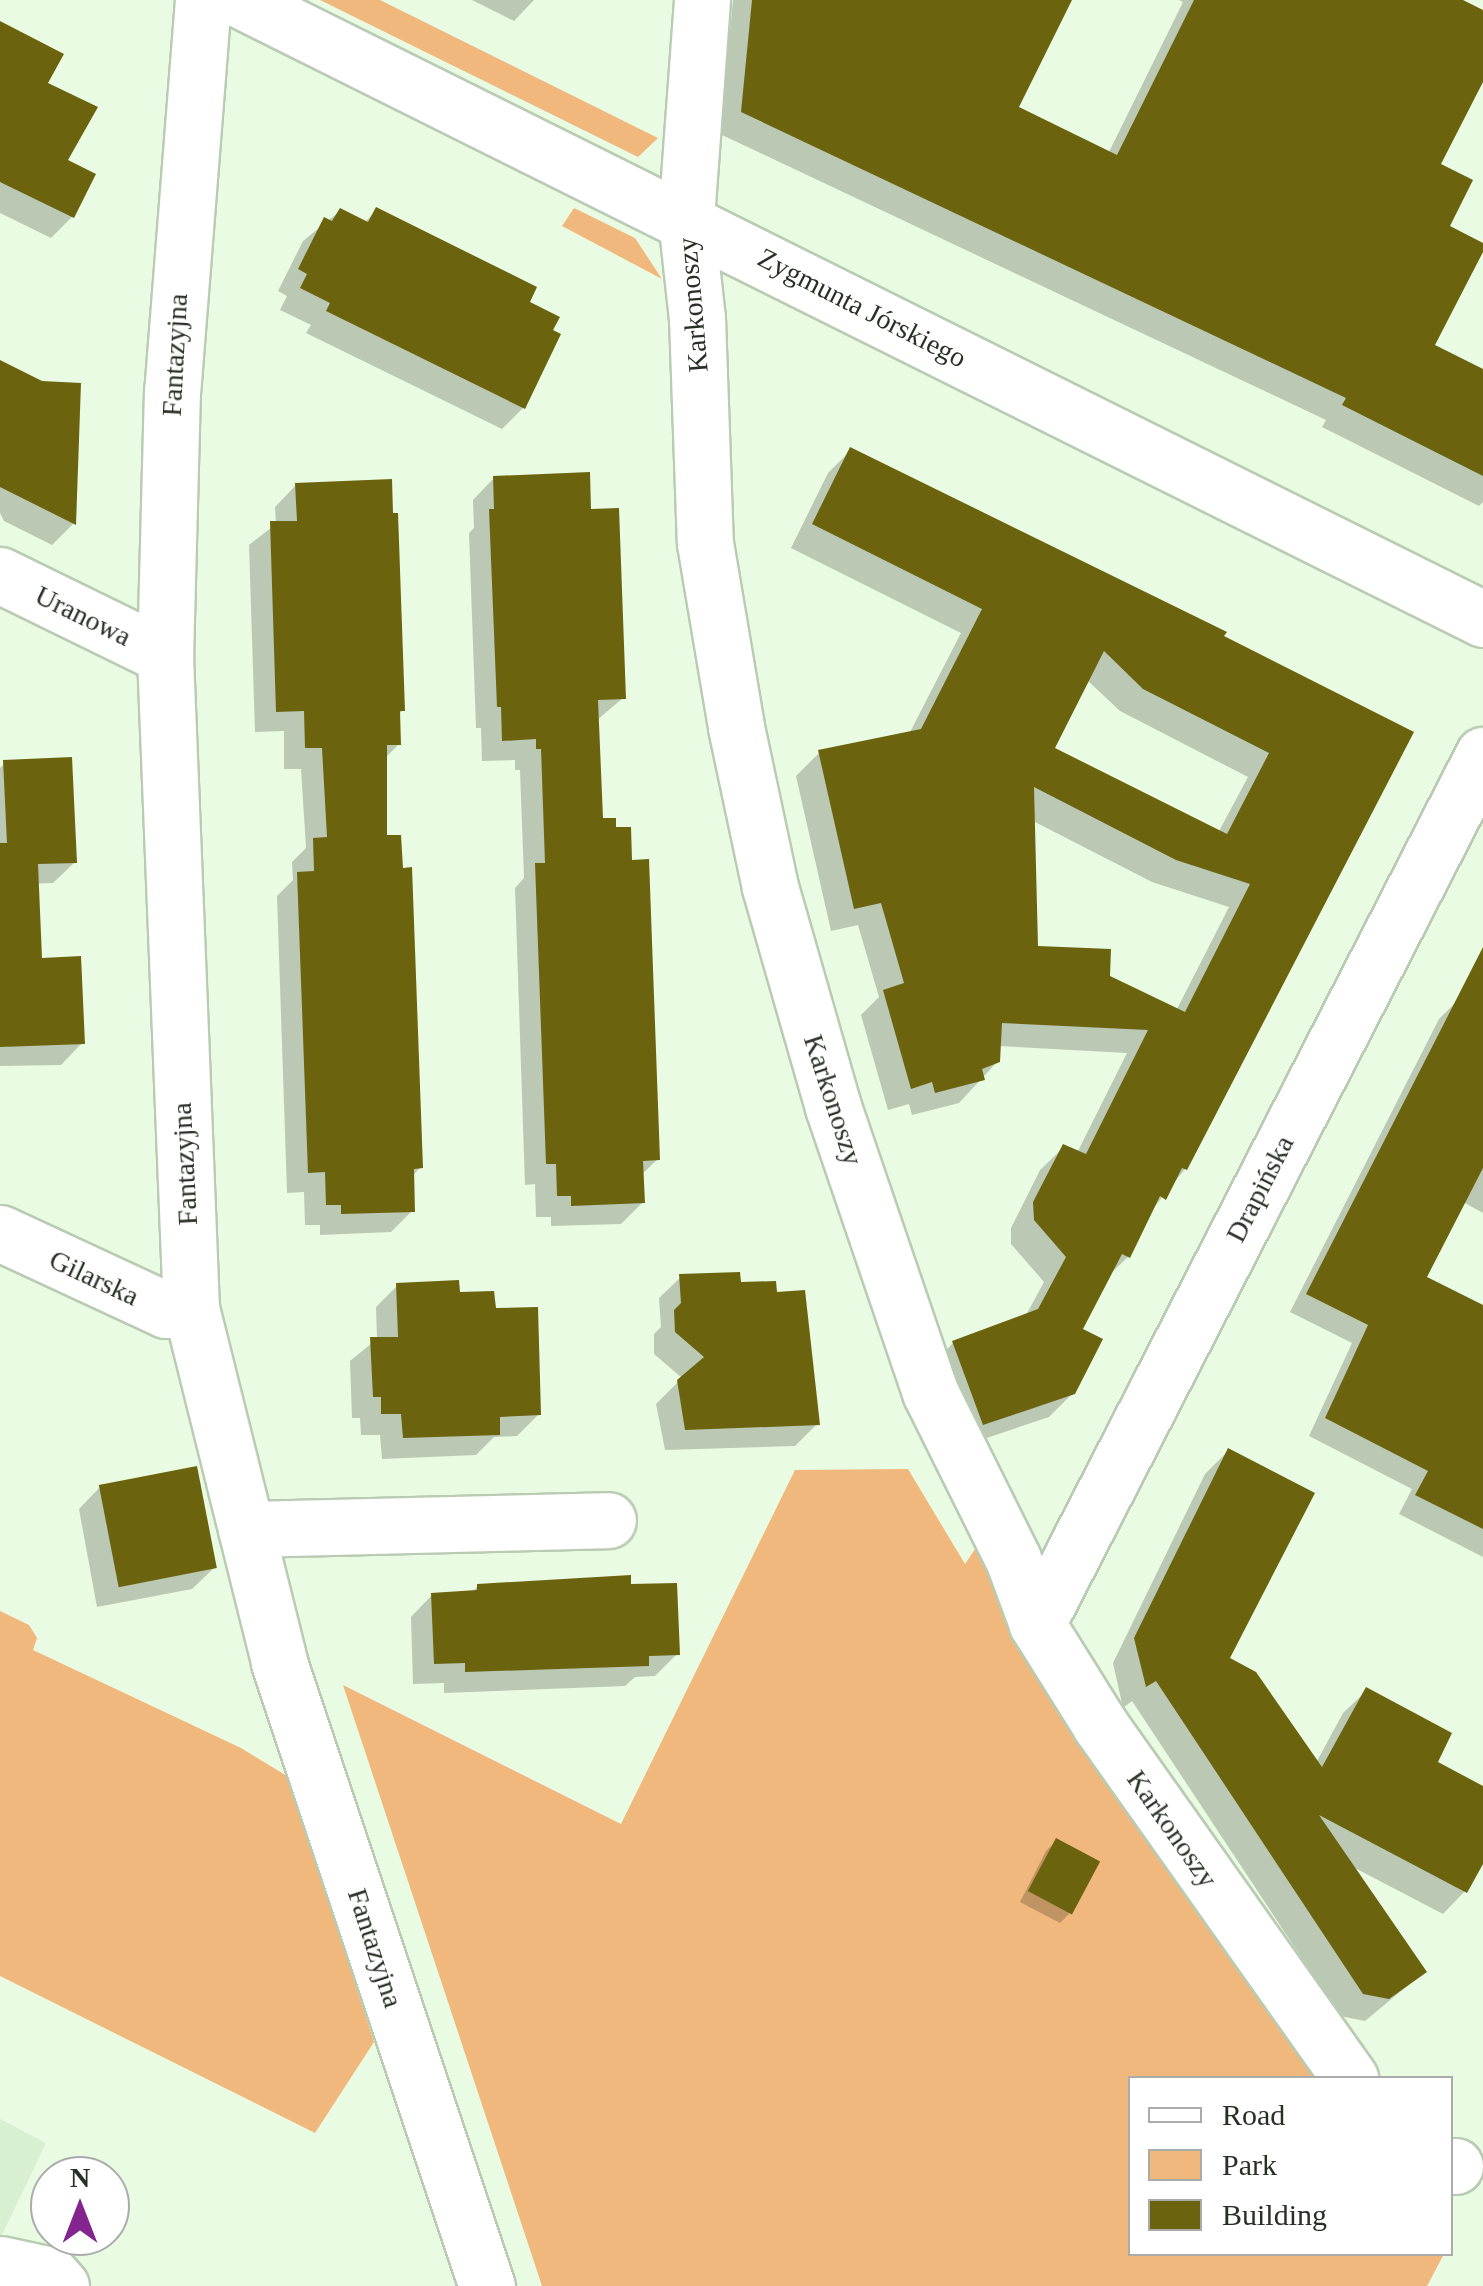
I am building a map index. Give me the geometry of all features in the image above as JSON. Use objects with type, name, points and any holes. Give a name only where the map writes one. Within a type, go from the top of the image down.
[{"type":"street","name":"Fantazyjna","points":[[203,0],[172,390],[165,656],[191,1308],[279,1662],[487,2286]]},
{"type":"street","name":"Zygmunta Jórskiego","points":[[240,0],[1483,619]]},
{"type":"street","name":"Karkonoszy","points":[[702,0],[686,219],[697,318],[705,543],[736,727],[770,887],[833,1106],[930,1392],[1013,1559],[1038,1624],[1100,1726],[1349,2076]]},
{"type":"street","name":"Uranowa","points":[[0,575],[165,656]]},
{"type":"street","name":"Drapińska","points":[[1038,1624],[1483,756]]},
{"type":"street","name":"Gilarska","points":[[0,1232],[166,1310],[191,1308]]},
{"type":"street","points":[[246,1529],[608,1520]]},
{"type":"street","points":[[0,2264],[50,2275],[61,2286]]},
{"type":"shaded area","points":[[0,2119],[46,2143],[40,2156],[30,2156],[30,2176],[0,2239]]},
{"type":"green space","points":[[320,0],[380,0],[658,138],[638,157]]},
{"type":"green space","points":[[574,208],[635,238],[662,279],[562,226]]},
{"type":"green space","points":[[908,1469],[965,1564],[975,1549],[1327,2076],[1128,2076],[1128,2256],[1443,2256],[1427,2286],[542,2286],[343,1685],[621,1824],[795,1470]]},
{"type":"green space","points":[[0,1611],[29,1625],[37,1638],[33,1650],[241,1748],[287,1776],[374,2042],[315,2133],[0,1976]]},
{"type":"building","points":[[752,0],[1072,0],[1019,107],[1117,155],[1194,0],[1463,0],[1483,10],[1483,82],[1441,164],[1473,180],[1450,226],[1483,243],[1483,252],[1435,345],[1483,369],[1483,476],[1342,405],[1346,398],[741,112]]},
{"type":"building","points":[[0,21],[64,54],[48,83],[98,107],[68,160],[96,174],[74,218],[0,182]]},
{"type":"building","points":[[376,207],[537,287],[530,302],[560,317],[553,330],[561,334],[525,409],[326,311],[330,303],[300,288],[307,274],[298,269],[324,217],[332,221],[340,208],[368,222]]},
{"type":"building","points":[[0,360],[42,381],[81,383],[76,525],[0,487]]},
{"type":"building","points":[[850,447],[1227,632],[1224,636],[1414,732],[1187,1170],[1182,1168],[1166,1200],[1160,1196],[1130,1258],[1122,1254],[1083,1329],[1103,1339],[1075,1394],[983,1425],[952,1341],[1038,1309],[1066,1257],[1034,1220],[1033,1202],[1063,1144],[1086,1154],[1148,1030],[1002,1023],[1000,1062],[982,1069],[985,1080],[935,1093],[932,1082],[911,1089],[883,990],[904,983],[881,903],[854,909],[818,750],[921,729],[982,609],[812,524]],"holes":[[[1104,651],[1143,689],[1269,753],[1227,834],[1055,748]],[[1034,787],[1176,860],[1250,884],[1185,1012],[1110,976],[1111,949],[1038,946]]]},
{"type":"building","points":[[590,472],[591,509],[619,508],[626,699],[598,700],[603,818],[616,818],[616,827],[631,827],[632,860],[649,859],[660,1160],[643,1161],[645,1203],[571,1206],[571,1196],[557,1196],[556,1164],[546,1164],[535,863],[545,863],[541,749],[536,749],[536,739],[502,741],[501,707],[497,707],[489,509],[494,509],[493,476]]},
{"type":"building","points":[[392,479],[393,513],[398,513],[405,711],[400,711],[401,745],[387,745],[387,835],[401,835],[403,868],[412,867],[423,1168],[414,1169],[415,1212],[341,1214],[341,1205],[326,1205],[325,1172],[308,1173],[297,872],[314,871],[313,838],[327,837],[322,748],[305,748],[304,711],[276,712],[270,521],[297,521],[295,483]]},
{"type":"building","points":[[72,757],[77,863],[38,864],[42,958],[81,956],[85,1044],[0,1047],[0,843],[7,843],[3,760]]},
{"type":"building","points":[[1483,947],[1483,1168],[1427,1277],[1483,1305],[1483,1529],[1415,1495],[1428,1471],[1325,1418],[1368,1325],[1306,1294]]},
{"type":"building","points":[[740,1272],[741,1282],[776,1281],[777,1292],[805,1290],[820,1425],[685,1430],[677,1380],[704,1357],[675,1332],[674,1310],[681,1303],[679,1274]]},
{"type":"building","points":[[459,1280],[460,1292],[494,1291],[496,1308],[538,1307],[541,1415],[500,1417],[500,1435],[403,1438],[401,1414],[381,1414],[381,1397],[373,1397],[370,1337],[398,1337],[396,1283]]},
{"type":"building","points":[[1228,1448],[1315,1493],[1230,1658],[1256,1672],[1322,1767],[1366,1687],[1452,1733],[1438,1762],[1483,1786],[1483,1864],[1467,1893],[1319,1815],[1427,1972],[1389,1999],[1363,1994],[1156,1681],[1146,1687],[1134,1638]]},
{"type":"building","points":[[197,1466],[217,1568],[119,1587],[99,1485]]},
{"type":"building","points":[[631,1575],[631,1584],[677,1583],[680,1655],[649,1656],[649,1666],[465,1672],[465,1663],[434,1664],[431,1593],[477,1590],[477,1584]]},
{"type":"building","points":[[1056,1838],[1100,1861],[1072,1914],[1028,1891]]}]
